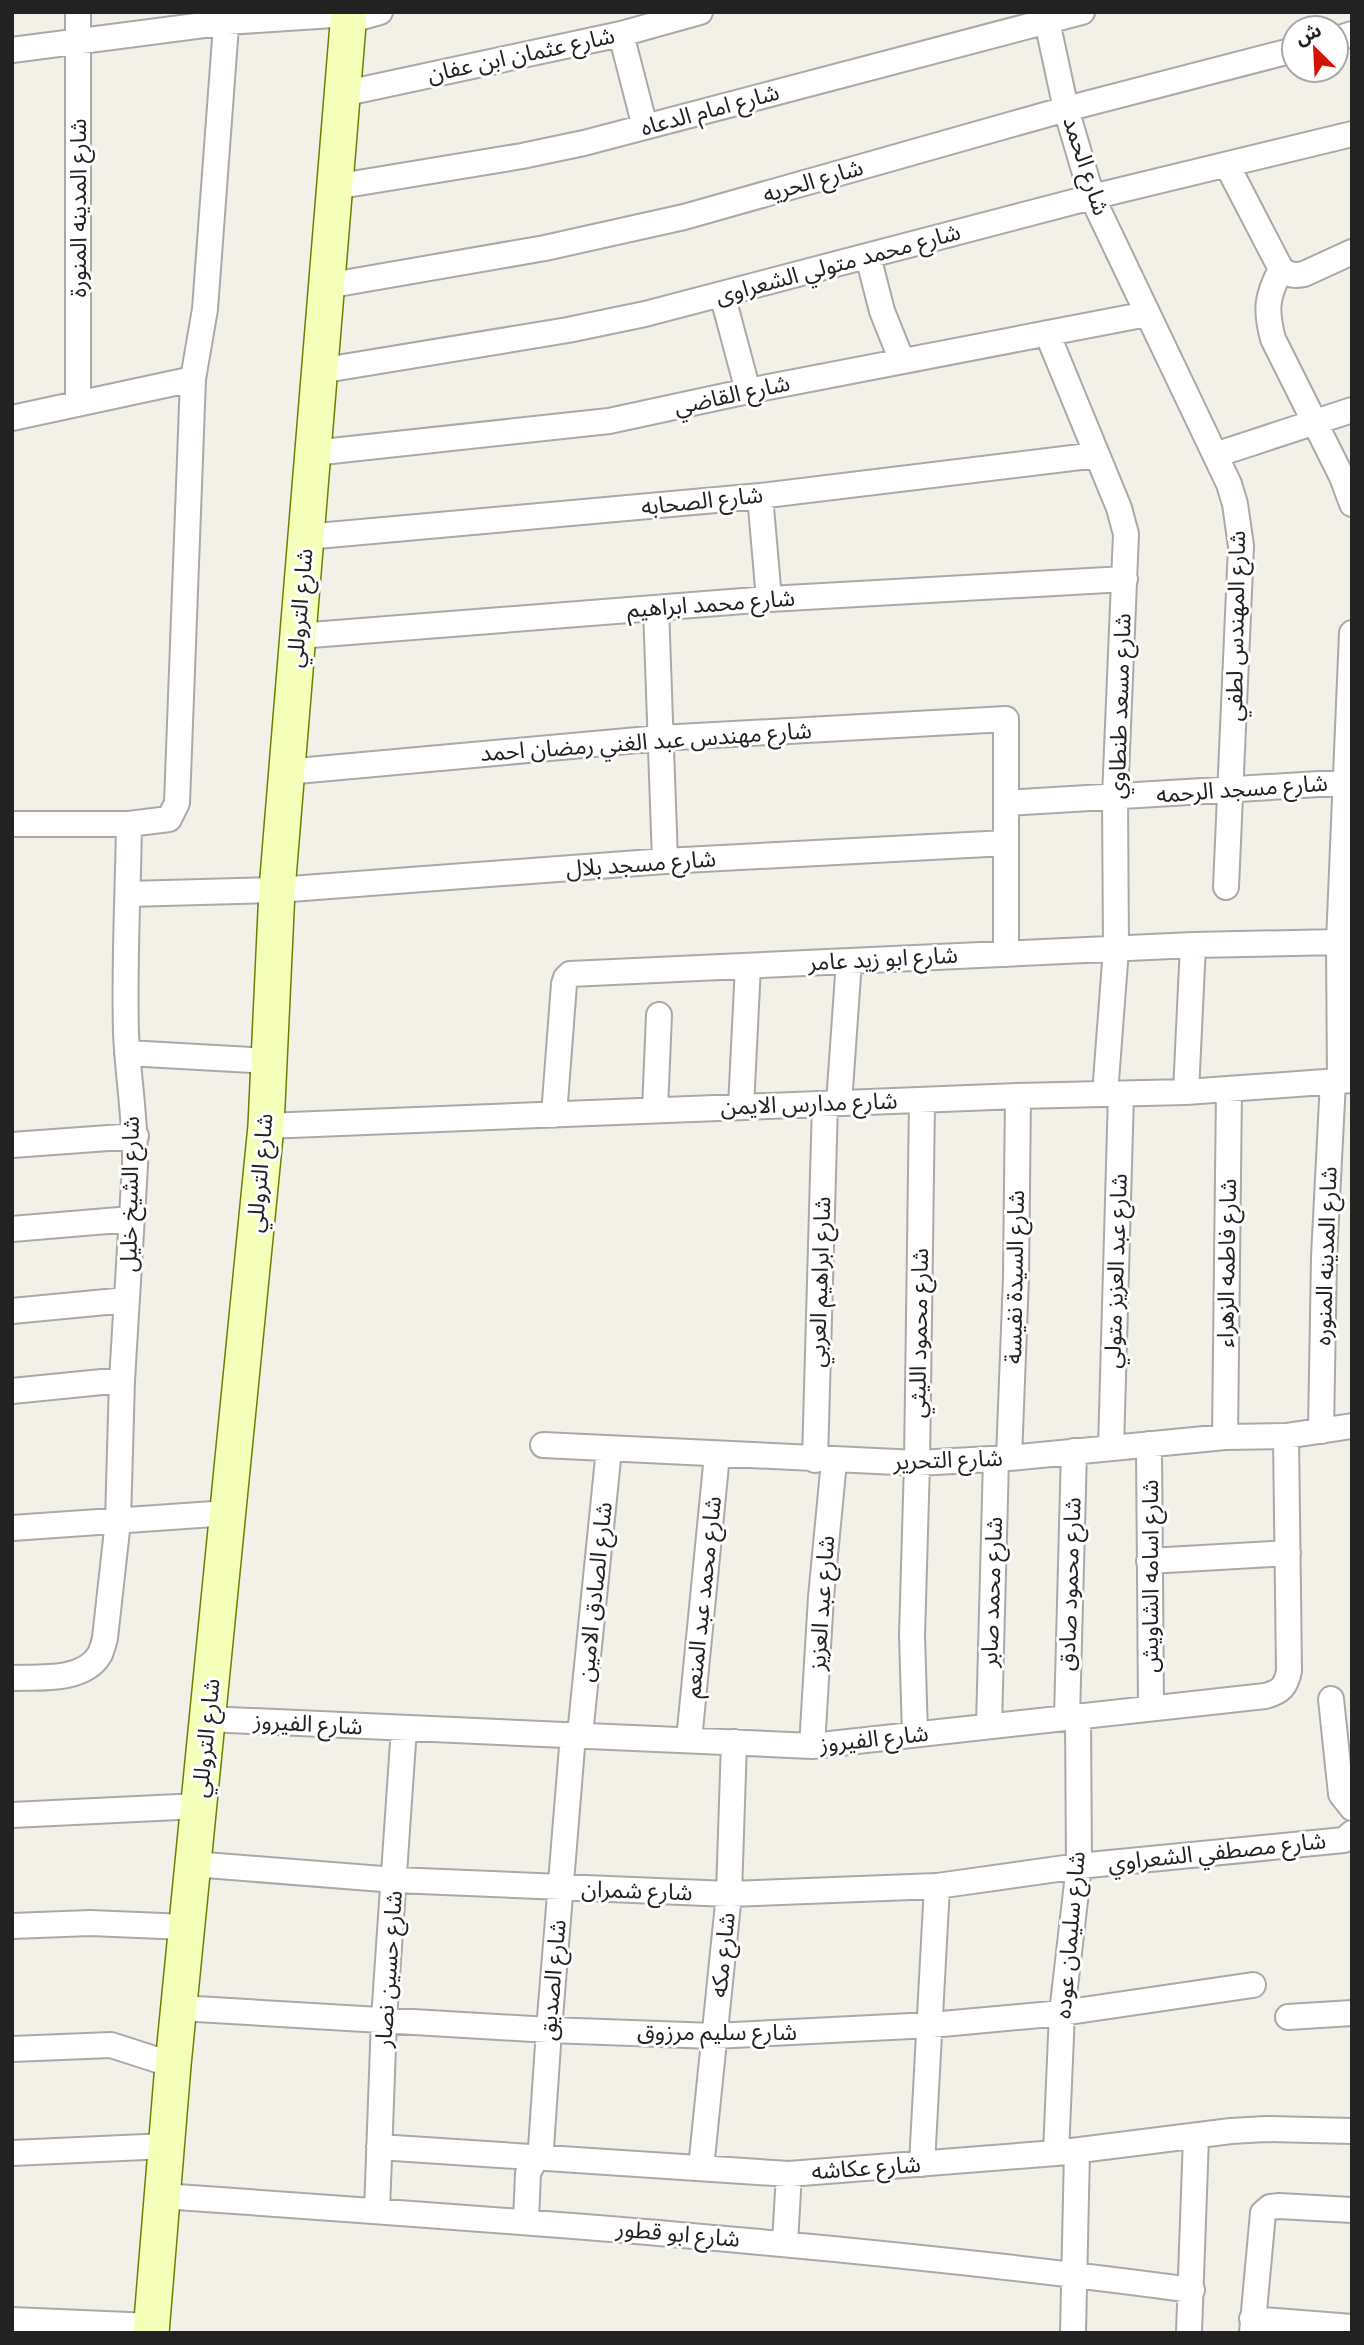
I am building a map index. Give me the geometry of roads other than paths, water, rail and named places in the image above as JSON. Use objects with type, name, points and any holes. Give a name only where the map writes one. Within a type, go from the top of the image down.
[{"type":"street","name":"شارع المدينه المنورة","points":[[78,12],[78,403]]},
{"type":"street","name":"شارع عثمان ابن عفان","points":[[342,94],[621,34],[700,12]]},
{"type":"street","name":"شارع امام الدعاه","points":[[334,187],[522,156],[645,127],[1046,17],[1082,12]]},
{"type":"street","points":[[12,50],[227,17],[356,15]]},
{"type":"street","name":"شارع التروللي","points":[[152,2329],[173,2065],[266,1126],[277,890],[286,772],[342,94],[356,15]]},
{"type":"street","points":[[12,824],[130,824],[169,818],[177,803],[193,379],[205,309],[227,17]]},
{"type":"street","name":"شارع الحمد","points":[[1046,17],[1066,109],[1092,197],[1147,314]]},
{"type":"street","points":[[621,34],[645,127]]},
{"type":"street","name":"شارع الحريه","points":[[326,286],[545,248],[684,217],[1066,109],[1280,54]]},
{"type":"street","name":"شارع محمد متولي الشعراوى","points":[[319,370],[568,330],[645,314],[1092,197],[1352,134]]},
{"type":"street","points":[[1227,165],[1281,269],[1287,274],[1296,276],[1349,261]]},
{"type":"street","points":[[868,256],[882,311],[902,361]]},
{"type":"street","points":[[1281,269],[1269,291],[1267,315],[1273,339],[1342,477],[1352,504]]},
{"type":"street","points":[[722,294],[748,391]]},
{"type":"street","name":"شارع القاضي","points":[[313,453],[609,421],[748,391],[1147,314]]},
{"type":"street","name":"شارع المهندس لطفي","points":[[1147,314],[1229,484],[1236,505],[1241,546],[1226,887]]},
{"type":"street","name":"شارع مسعد طنطاوي","points":[[1047,333],[1124,520],[1126,534],[1115,797],[1113,1094]]},
{"type":"street","points":[[12,418],[193,379]]},
{"type":"street","points":[[1215,455],[1352,410]]},
{"type":"street","name":"شارع الصحابه","points":[[306,537],[760,496],[1097,455]]},
{"type":"street","points":[[760,496],[768,599]]},
{"type":"street","name":"شارع محمد ابراهيم","points":[[298,636],[768,599],[1125,579]]},
{"type":"street","points":[[656,608],[665,861]]},
{"type":"street","name":"شارع المدينه المنوره","points":[[1321,1431],[1324,1257],[1342,1081],[1352,632]]},
{"type":"street","name":"شارع مهندس عبد الغني رمضان احمد","points":[[286,772],[660,738],[1006,719],[1006,803]]},
{"type":"street","name":"شارع مسجد الرحمه","points":[[1006,803],[1348,782]]},
{"type":"street","points":[[1006,803],[1006,954]]},
{"type":"street","name":"شارع الشيخ خليل","points":[[12,1678],[69,1674],[86,1668],[99,1655],[106,1638],[118,1521],[122,1380],[136,1136],[127,1053],[130,824]]},
{"type":"street","name":"شارع مسجد بلال","points":[[128,894],[277,890],[665,861],[1006,844]]},
{"type":"street","name":"شارع ابو زيد عامر","points":[[554,1115],[564,984],[570,974],[1193,945],[1344,927]]},
{"type":"street","points":[[1186,1092],[1193,945]]},
{"type":"street","name":"شارع ابراهيم العربي","points":[[824,1460],[832,1104],[849,961]]},
{"type":"street","points":[[741,1107],[748,966]]},
{"type":"street","points":[[655,1111],[659,1015]]},
{"type":"street","points":[[127,1053],[268,1061]]},
{"type":"street","name":"شارع مدارس الايمن","points":[[266,1126],[1018,1096],[1186,1092],[1342,1081]]},
{"type":"street","name":"شارع فاطمه الزهراء","points":[[1225,1437],[1229,1089]]},
{"type":"street","name":"شارع عبد العزيز متولي","points":[[1111,1448],[1113,1094]]},
{"type":"street","name":"شارع السيدة نفيسة","points":[[1002,1458],[1016,1277],[1018,1096]]},
{"type":"street","name":"شارع محمود الليثي","points":[[915,1734],[912,1636],[922,1100]]},
{"type":"street","points":[[12,1145],[136,1136]]},
{"type":"street","points":[[12,1229],[131,1219]]},
{"type":"street","points":[[12,1311],[127,1300]]},
{"type":"street","points":[[12,1391],[122,1380]]},
{"type":"street","name":"شارع التحرير","points":[[543,1445],[917,1463],[1002,1458],[1225,1437],[1286,1436],[1352,1426]]},
{"type":"street","name":"شارع الفيروز","points":[[207,1719],[812,1746],[1278,1693],[1287,1683],[1289,1671],[1286,1436]]},
{"type":"street","name":"شارع اسامه الشاويش","points":[[1149,1444],[1151,1708]]},
{"type":"street","name":"شارع الصادق الامين","points":[[577,1735],[609,1449]]},
{"type":"street","name":"شارع محمود صادق","points":[[1072,1717],[1074,1451]]},
{"type":"street","name":"شارع محمد عبد المنعم","points":[[689,1740],[717,1455]]},
{"type":"street","name":"شارع محمد صابر","points":[[989,1726],[1002,1458]]},
{"type":"street","name":"شارع عبد العزيز","points":[[812,1746],[821,1597],[824,1460]]},
{"type":"street","points":[[12,1528],[228,1513]]},
{"type":"street","points":[[1149,1561],[1288,1553]]},
{"type":"street","points":[[1331,1699],[1341,1794],[1352,1808]]},
{"type":"street","name":"شارع سليمان عوده","points":[[1072,1717],[1079,1866],[1062,2013],[1075,2274],[1073,2333]]},
{"type":"street","name":"شارع حسين نصار","points":[[377,2211],[384,2019],[404,1728]]},
{"type":"street","name":"شارع الصديق","points":[[526,2221],[528,2173],[541,2148],[560,1888],[577,1735]]},
{"type":"street","name":"شارع مكه","points":[[701,2168],[729,1894],[734,1742]]},
{"type":"street","points":[[12,1815],[199,1807]]},
{"type":"street","name":"شارع مصطفي الشعراوي","points":[[1079,1866],[1343,1840],[1352,1833]]},
{"type":"street","name":"شارع شمران","points":[[193,1864],[395,1880],[729,1894],[937,1886],[1079,1866]]},
{"type":"street","points":[[922,2164],[937,1886]]},
{"type":"street","points":[[12,1926],[90,1923],[187,1927]]},
{"type":"street","name":"شارع سليم مرزوق","points":[[179,2008],[549,2030],[715,2036],[931,2025],[1062,2013],[1253,1985]]},
{"type":"street","points":[[1288,2017],[1352,2013]]},
{"type":"street","points":[[12,2049],[111,2045],[173,2065]]},
{"type":"street","name":"شارع عكاشه","points":[[379,2147],[789,2174],[1067,2152],[1231,2131],[1352,2131]]},
{"type":"street","points":[[1189,2333],[1196,2137]]},
{"type":"street","points":[[12,2153],[167,2146]]},
{"type":"street","points":[[785,2243],[789,2174]]},
{"type":"street","name":"شارع ابو قطور","points":[[163,2196],[526,2221],[785,2243],[1075,2274],[1192,2290]]},
{"type":"street","points":[[1352,2210],[1279,2206],[1270,2207],[1263,2213],[1252,2326],[1352,2327]]},
{"type":"street","points":[[12,2320],[152,2329]]}]
